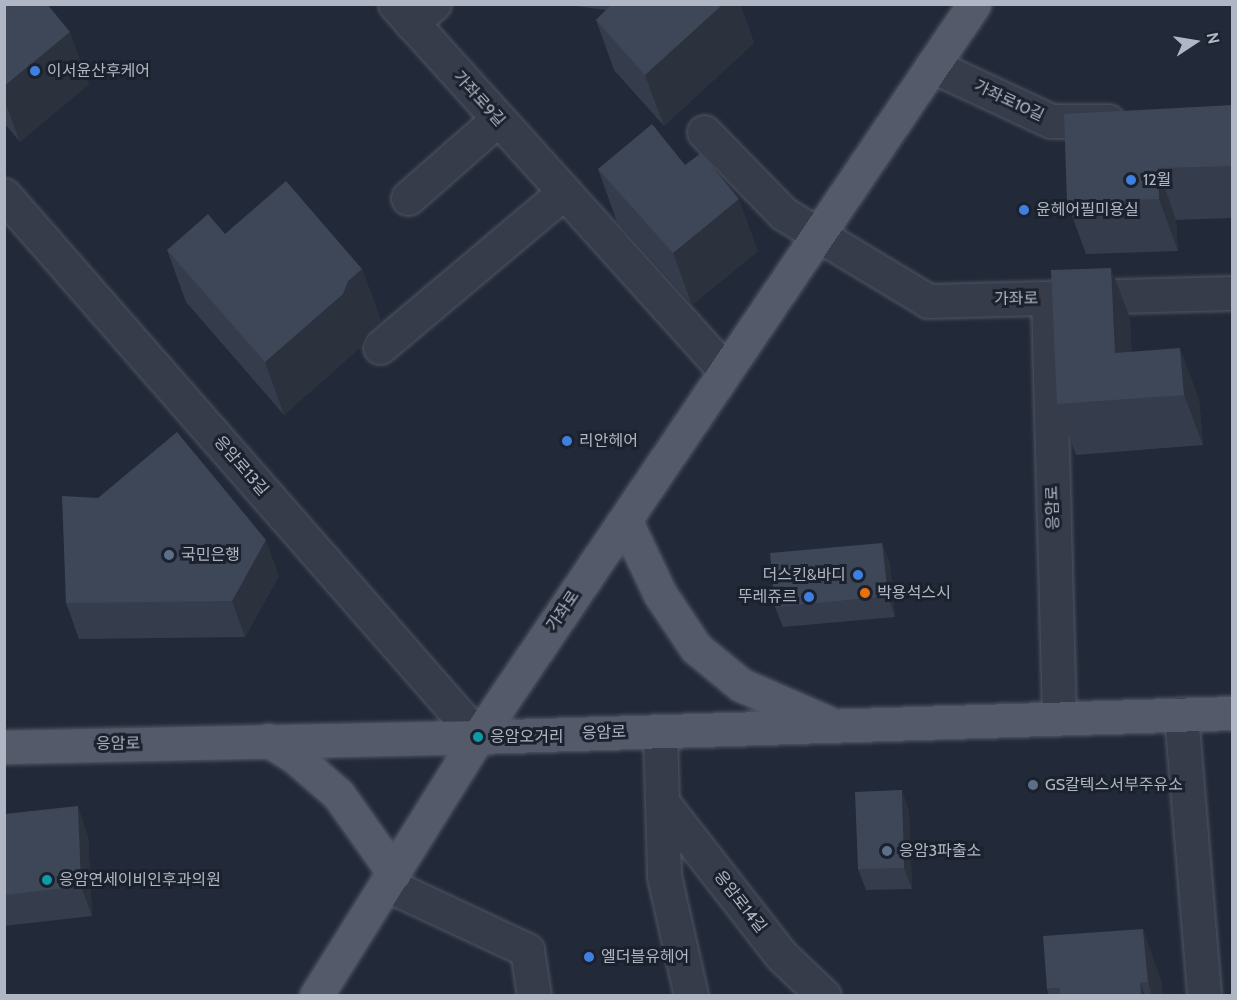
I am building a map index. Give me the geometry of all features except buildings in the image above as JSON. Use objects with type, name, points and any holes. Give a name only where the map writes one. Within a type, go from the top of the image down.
[{"type":"main road","name":"가좌로","points":[[316,996],[478,737],[974,4]]},
{"type":"main road","points":[[625,520],[660,594],[696,648],[741,685],[833,725]]},
{"type":"main road","name":"응암로","points":[[4,747],[478,737],[1233,713]]},
{"type":"main road","points":[[268,740],[295,757],[338,794],[390,879]]},
{"type":"street","name":"가좌로9길","points":[[413,11],[498,119],[726,371]]},
{"type":"street","name":"가좌로10길","points":[[933,66],[1051,121],[1142,121]]},
{"type":"street","points":[[408,198],[498,119]]},
{"type":"street","points":[[704,132],[784,214],[820,233]]},
{"type":"street","points":[[380,347],[564,192]]},
{"type":"street","name":"응암로13길","points":[[4,195],[478,737]]},
{"type":"street","name":"가좌로","points":[[820,233],[928,301],[1233,293]]},
{"type":"street","name":"응암로","points":[[1048,298],[1059,718]]},
{"type":"street","points":[[1180,714],[1204,996]]},
{"type":"street","points":[[660,731],[664,876],[691,996]]},
{"type":"street","name":"응암로14길","points":[[662,802],[781,955],[824,996]]},
{"type":"street","points":[[390,879],[527,950],[534,996]]},
{"type":"place","name":"이서윤산후케어","points":[[35,71]]},
{"type":"place","name":"12월","points":[[1131,180]]},
{"type":"place","name":"윤헤어필미용실","points":[[1024,210]]},
{"type":"place","name":"리안헤어","points":[[567,441]]},
{"type":"place","name":"국민은행","points":[[169,555]]},
{"type":"place","name":"더스킨&바디","points":[[858,575]]},
{"type":"place","name":"박용석스시","points":[[865,593]]},
{"type":"place","name":"뚜레쥬르","points":[[809,597]]},
{"type":"place","name":"응암오거리","points":[[478,737]]},
{"type":"place","name":"GS칼텍스서부주유소","points":[[1033,785]]},
{"type":"place","name":"응암3파출소","points":[[887,851]]},
{"type":"place","name":"응암연세이비인후과의원","points":[[47,880]]},
{"type":"place","name":"엘더블유헤어","points":[[589,957]]}]
